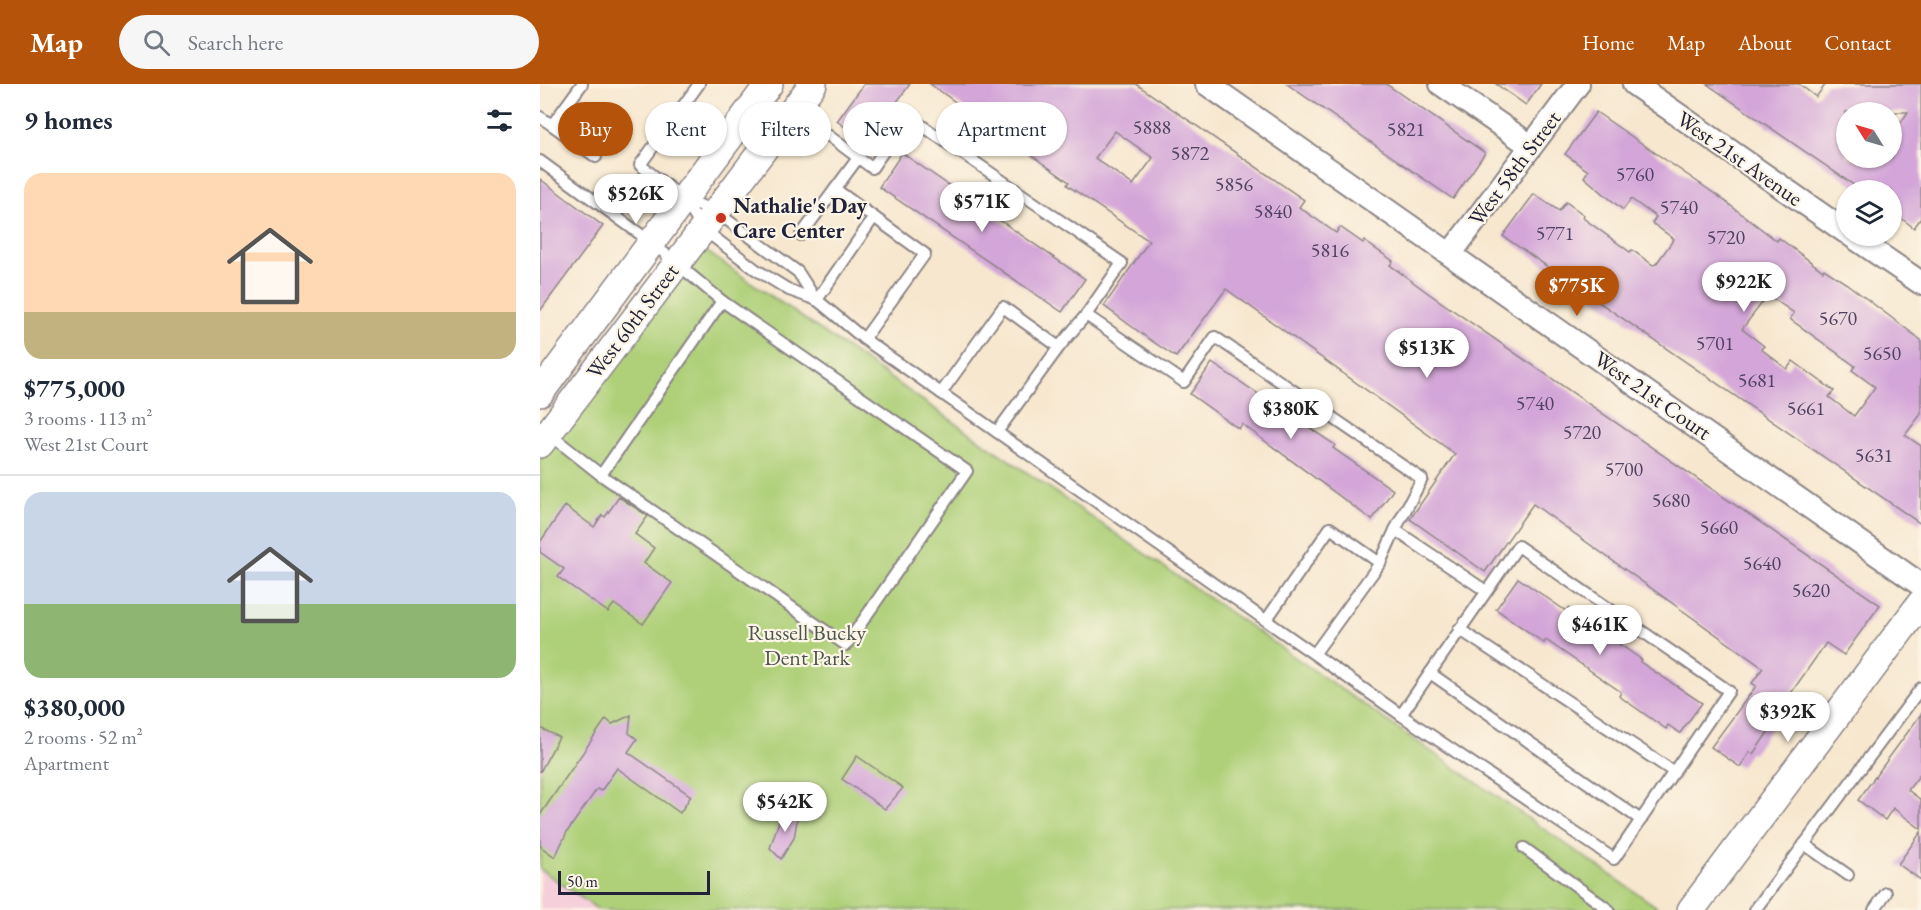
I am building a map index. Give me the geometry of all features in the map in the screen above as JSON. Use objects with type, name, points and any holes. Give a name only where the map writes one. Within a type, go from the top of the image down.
[{"type":"street","name":"West 60th Street","points":[[540,393],[769,84]]},
{"type":"street","name":"West 60th Street","points":[[800,102],[813,84]]},
{"type":"street","name":"West 21st Court","points":[[1207,84],[1451,253],[1921,585]]},
{"type":"street","points":[[1441,84],[1531,146]]},
{"type":"street","name":"West 58th Street","points":[[1451,253],[1578,84]]},
{"type":"street","name":"West 21st Avenue","points":[[1634,84],[1836,225]]},
{"type":"street","name":"West 60th Street","points":[[543,433],[758,156]]},
{"type":"street","points":[[1866,246],[1921,284]]},
{"type":"street","points":[[1691,910],[1921,603]]},
{"type":"lane","points":[[552,125],[582,84]]},
{"type":"lane","points":[[699,84],[640,165],[709,220],[755,269],[789,290],[817,300]]},
{"type":"lane","points":[[831,138],[872,168],[908,116],[1122,263],[1086,315],[1059,347],[997,432]]},
{"type":"lane","points":[[540,117],[596,157]]},
{"type":"lane","points":[[801,235],[858,158]]},
{"type":"lane","points":[[540,161],[651,242],[722,301],[967,471],[846,645],[543,433]]},
{"type":"lane","points":[[835,189],[925,254],[864,339]]},
{"type":"lane","points":[[684,199],[709,220],[798,272],[817,300],[864,339],[1401,715],[1614,860],[1729,691],[1518,546],[1401,715]]},
{"type":"lane","points":[[817,300],[874,217]]},
{"type":"lane","points":[[601,475],[722,301]]},
{"type":"lane","points":[[941,393],[1003,307],[1059,347]]},
{"type":"lane","points":[[1086,315],[1184,382],[1215,337],[1422,479],[1380,563],[1315,653]]},
{"type":"lane","points":[[1267,619],[1330,528],[1380,563]]},
{"type":"lane","points":[[1395,530],[1486,591]]},
{"type":"lane","points":[[1459,629],[1674,772]]},
{"type":"lane","points":[[1430,673],[1641,820]]},
{"type":"lane","points":[[1755,910],[1921,688]]},
{"type":"lane","points":[[1804,844],[1848,875]]},
{"type":"lane","points":[[1524,848],[1609,910]]},
{"type":"lane","points":[[1874,910],[1886,893]]},
{"type":"shaded area","points":[[540,869],[599,910],[540,910]]},
{"type":"green space","name":"Russell Bucky Dent Park","points":[[687,238],[1657,907],[1655,910],[599,910],[540,869],[540,438]]},
{"type":"building","points":[[864,84],[910,84],[897,102],[851,102]]},
{"type":"building","points":[[930,84],[1136,84],[1304,200],[1299,207],[1336,233],[1340,227],[1363,243],[1364,241],[1393,261],[1390,265],[1428,293],[1880,605],[1844,655],[1826,643],[1784,703],[1787,705],[1753,754],[1750,752],[1740,767],[1711,747],[1756,686],[1752,683],[1763,668],[1533,504],[1485,572],[1410,519],[1455,454],[1226,289],[1176,357],[1146,337],[1104,306],[1149,241],[1067,185],[1069,182],[1032,156],[1067,156],[1067,102],[956,102]],"holes":[[[1115,131],[1153,158],[1133,185],[1095,158]]]},
{"type":"building","points":[[1287,84],[1386,84],[1485,153],[1453,199]]},
{"type":"building","points":[[1496,84],[1541,84],[1526,105]]},
{"type":"building","points":[[1707,84],[1799,84],[1816,97],[1826,84],[1921,84],[1921,218],[1914,228],[1902,219],[1902,180],[1846,180]]},
{"type":"building","points":[[1596,112],[1718,196],[1777,241],[1779,238],[1823,271],[1824,269],[1847,284],[1921,340],[1921,414],[1905,435],[1921,446],[1921,524],[1503,236],[1534,194],[1559,211],[1566,202],[1584,215],[1583,218],[1630,252],[1632,250],[1653,265],[1656,264],[1674,239],[1652,223],[1656,217],[1631,199],[1623,210],[1584,177],[1588,171],[1565,154]],"holes":[[[1768,295],[1794,313],[1790,319],[1855,366],[1852,370],[1875,387],[1854,416],[1829,397],[1834,391],[1793,361],[1787,369],[1761,349],[1764,346],[1742,329]]]},
{"type":"building","points":[[843,113],[843,125],[837,121]]},
{"type":"building","points":[[900,156],[906,156],[1085,279],[1062,312],[879,187]]},
{"type":"building","points":[[540,179],[603,226],[540,311]]},
{"type":"building","points":[[1212,363],[1335,445],[1333,448],[1393,490],[1372,520],[1242,424],[1239,429],[1190,394]]},
{"type":"building","points":[[619,497],[648,516],[635,534],[654,548],[644,563],[672,583],[643,624],[614,604],[608,612],[558,577],[564,569],[540,552],[540,542],[565,506],[594,527],[602,515],[605,517]]},
{"type":"building","points":[[1518,578],[1566,611],[1568,608],[1642,660],[1640,662],[1702,703],[1680,733],[1668,725],[1666,729],[1619,696],[1621,692],[1546,640],[1544,643],[1496,609]]},
{"type":"building","points":[[1921,714],[1921,773],[1908,790],[1921,800],[1921,829],[1893,808],[1885,820],[1858,800]]},
{"type":"building","points":[[631,715],[629,733],[637,739],[628,752],[691,796],[680,813],[617,768],[601,791],[597,789],[567,832],[555,857],[540,846],[540,815],[606,719],[612,724]]},
{"type":"building","points":[[540,728],[559,737],[540,772]]},
{"type":"building","points":[[857,756],[903,788],[885,809],[842,779]]},
{"type":"building","points":[[795,808],[797,821],[794,838],[781,859],[770,848],[782,812]]},
{"type":"building","points":[[1921,832],[1921,880],[1898,864]]},
{"type":"place","name":"Nathalie's Day Care Center","points":[[721,218]]}]
